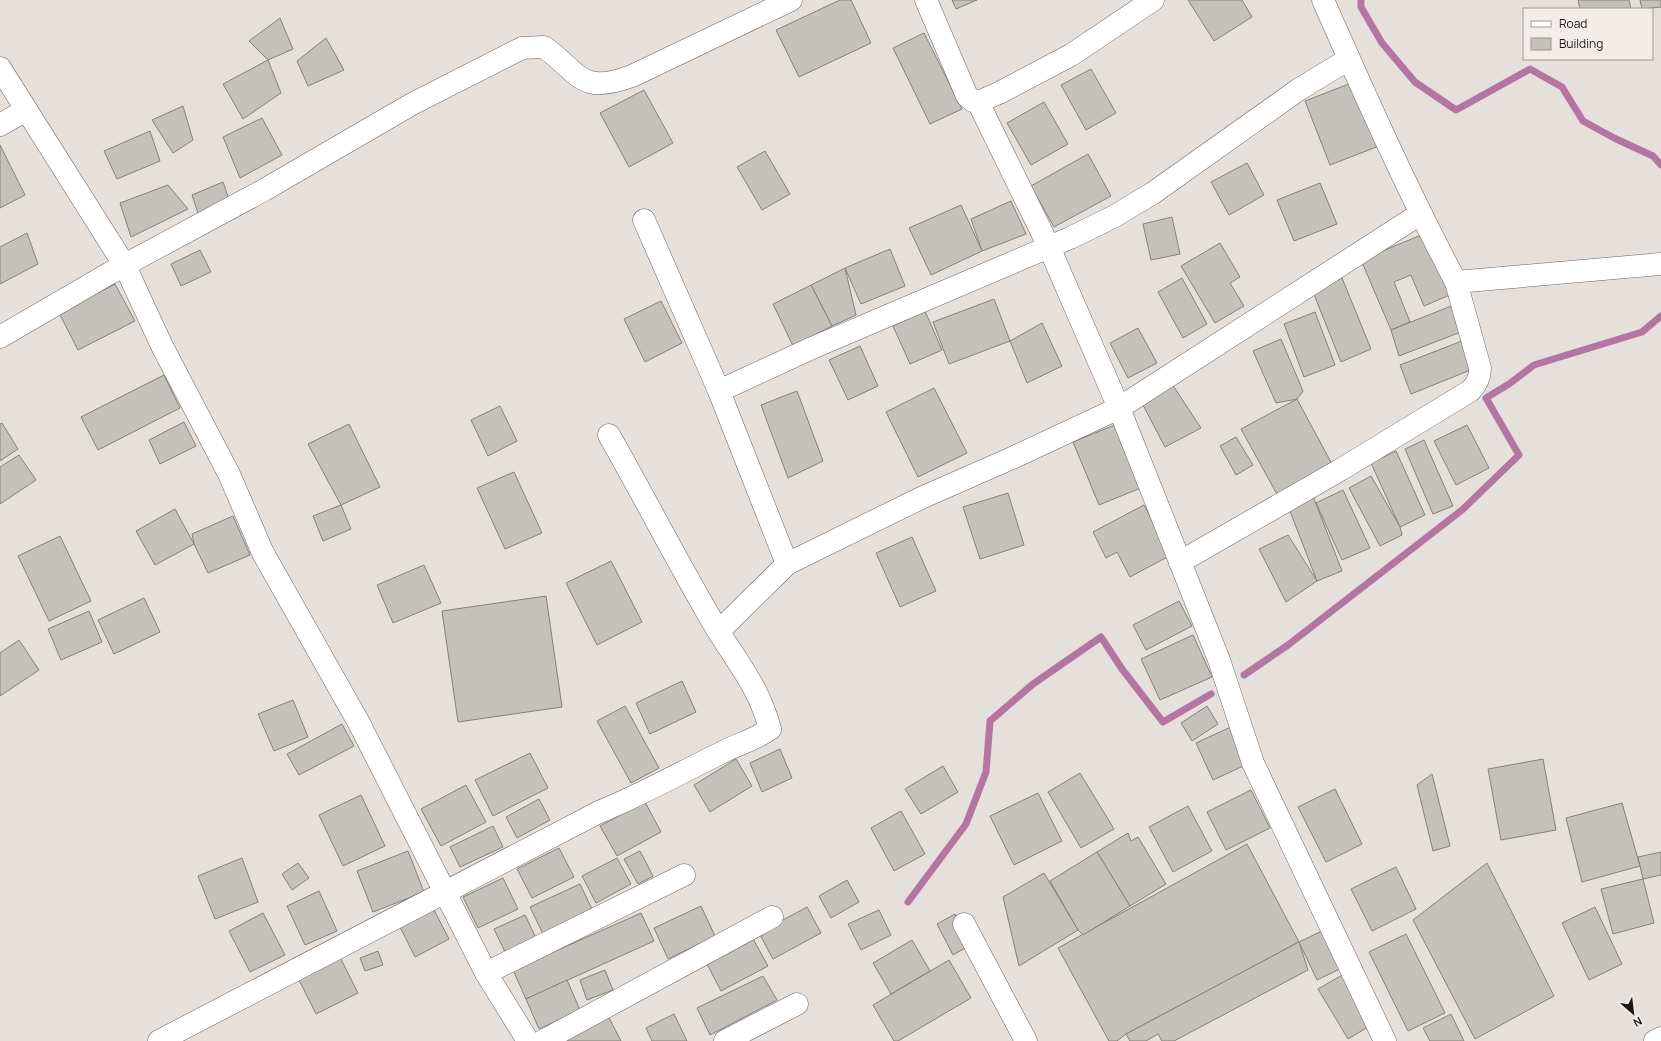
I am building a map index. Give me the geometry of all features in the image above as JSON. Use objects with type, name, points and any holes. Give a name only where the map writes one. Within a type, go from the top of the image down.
[{"type":"street","points":[[0,337],[125,266],[264,190],[412,104],[522,48],[544,47],[574,74],[598,84],[607,84],[632,76],[791,0]]},
{"type":"street","points":[[926,0],[967,96],[973,101],[978,102],[999,93],[1071,55],[1153,0]]},
{"type":"street","points":[[1180,562],[1340,470],[1470,391],[1477,384],[1480,374],[1480,368],[1456,282],[1420,214],[1323,0]]},
{"type":"street","points":[[719,391],[819,345],[1049,247],[1113,217],[1146,197],[1298,90],[1349,59]]},
{"type":"street","points":[[0,68],[125,266],[162,346],[229,474],[263,553],[359,723],[486,972],[528,1041]]},
{"type":"street","points":[[978,102],[1049,247],[1119,408],[1219,660],[1254,763],[1384,1041]]},
{"type":"street","points":[[0,125],[26,110]]},
{"type":"street","points":[[719,631],[787,564],[921,498],[1012,458],[1119,408],[1420,214]]},
{"type":"street","points":[[644,220],[719,391],[787,564]]},
{"type":"street","points":[[1456,282],[1661,264]]},
{"type":"street","points":[[158,1041],[250,995],[599,812],[632,798],[723,752],[758,738],[770,729],[765,710],[749,677],[719,631],[609,435]]},
{"type":"street","points":[[486,972],[684,875]]},
{"type":"street","points":[[543,1041],[772,917]]},
{"type":"street","points":[[964,924],[1026,1041]]},
{"type":"street","points":[[725,1041],[797,1004]]},
{"type":"street","points":[[1655,1041],[1661,1038]]},
{"type":"building","points":[[840,0],[851,0],[871,43],[799,77],[776,30]]},
{"type":"building","points":[[952,0],[977,0],[956,9]]},
{"type":"building","points":[[1188,0],[1242,0],[1252,17],[1214,41]]},
{"type":"building","points":[[1578,0],[1629,0],[1631,8],[1580,8]]},
{"type":"building","points":[[1640,0],[1661,0],[1661,7],[1642,8]]},
{"type":"building","points":[[280,18],[293,49],[268,60],[249,41]]},
{"type":"building","points":[[924,33],[962,109],[930,124],[893,48]]},
{"type":"building","points":[[326,38],[344,70],[308,86],[297,61]]},
{"type":"building","points":[[268,60],[281,93],[243,119],[223,84]]},
{"type":"building","points":[[1091,69],[1116,113],[1086,130],[1061,85]]},
{"type":"building","points":[[1354,82],[1379,146],[1330,165],[1305,101]]},
{"type":"building","points":[[644,90],[673,143],[629,167],[600,113]]},
{"type":"building","points":[[1044,102],[1068,144],[1031,165],[1007,123]]},
{"type":"building","points":[[183,106],[193,140],[173,153],[152,120]]},
{"type":"building","points":[[262,118],[282,155],[240,178],[223,137]]},
{"type":"building","points":[[150,131],[160,161],[117,179],[104,151]]},
{"type":"building","points":[[0,145],[25,195],[0,208]]},
{"type":"building","points":[[765,151],[790,194],[762,210],[737,167]]},
{"type":"building","points":[[1088,154],[1111,196],[1054,227],[1031,186]]},
{"type":"building","points":[[1247,163],[1264,195],[1229,215],[1211,182]]},
{"type":"building","points":[[223,182],[231,205],[201,222],[192,195]]},
{"type":"building","points":[[1320,183],[1337,224],[1294,241],[1277,200]]},
{"type":"building","points":[[168,185],[188,209],[131,237],[120,203]]},
{"type":"building","points":[[1011,201],[1026,234],[982,251],[971,219]]},
{"type":"building","points":[[961,205],[982,251],[931,275],[909,228]]},
{"type":"building","points":[[1172,217],[1180,254],[1151,260],[1143,224]]},
{"type":"building","points":[[27,233],[38,264],[0,284],[0,247]]},
{"type":"building","points":[[1426,233],[1452,294],[1424,306],[1411,275],[1394,282],[1410,322],[1391,330],[1361,260]]},
{"type":"building","points":[[1220,243],[1240,277],[1230,283],[1244,306],[1215,323],[1181,266]]},
{"type":"building","points":[[890,249],[905,286],[861,304],[845,268]]},
{"type":"building","points":[[200,250],[211,272],[181,286],[171,264]]},
{"type":"building","points":[[845,268],[856,315],[832,326],[811,285]]},
{"type":"building","points":[[1182,278],[1207,324],[1183,338],[1158,292]]},
{"type":"building","points":[[1342,278],[1371,349],[1341,362],[1313,292]]},
{"type":"building","points":[[115,284],[135,321],[78,350],[59,313]]},
{"type":"building","points":[[811,285],[832,326],[793,346],[773,304]]},
{"type":"building","points":[[994,299],[1010,341],[949,364],[933,322]]},
{"type":"building","points":[[661,301],[682,343],[645,362],[624,319]]},
{"type":"building","points":[[1456,304],[1466,330],[1399,356],[1391,330]]},
{"type":"building","points":[[925,311],[942,350],[910,364],[893,326]]},
{"type":"building","points":[[1315,312],[1335,365],[1304,377],[1284,324]]},
{"type":"building","points":[[1042,323],[1062,366],[1027,383],[1010,341]]},
{"type":"building","points":[[1138,328],[1157,363],[1128,378],[1110,343]]},
{"type":"building","points":[[1281,339],[1303,391],[1297,399],[1276,403],[1253,351]]},
{"type":"building","points":[[1467,339],[1478,367],[1411,394],[1400,365]]},
{"type":"building","points":[[860,346],[878,386],[848,400],[829,360]]},
{"type":"building","points":[[164,375],[180,408],[98,450],[81,417]]},
{"type":"building","points":[[1172,384],[1201,428],[1165,447],[1143,405]]},
{"type":"building","points":[[934,388],[967,453],[918,477],[886,412]]},
{"type":"building","points":[[797,391],[823,461],[788,478],[761,405]]},
{"type":"building","points":[[1297,399],[1333,466],[1278,496],[1241,429]]},
{"type":"building","points":[[500,406],[517,441],[488,456],[471,420]]},
{"type":"building","points":[[184,422],[196,446],[160,464],[149,440]]},
{"type":"building","points":[[1122,422],[1148,485],[1099,505],[1073,442]]},
{"type":"building","points":[[2,423],[18,449],[0,461],[0,424]]},
{"type":"building","points":[[349,424],[380,487],[341,505],[308,444]]},
{"type":"building","points":[[1467,425],[1489,468],[1456,485],[1434,441]]},
{"type":"building","points":[[1236,437],[1253,465],[1236,475],[1220,446]]},
{"type":"building","points":[[1424,440],[1453,506],[1433,514],[1405,449]]},
{"type":"building","points":[[1396,451],[1425,515],[1400,527],[1371,463]]},
{"type":"building","points":[[19,455],[36,480],[0,504],[0,467]]},
{"type":"building","points":[[514,472],[542,533],[505,549],[477,488]]},
{"type":"building","points":[[1371,476],[1400,527],[1402,535],[1380,546],[1349,488]]},
{"type":"building","points":[[1343,490],[1370,548],[1342,560],[1316,503]]},
{"type":"building","points":[[1008,493],[1024,545],[980,559],[963,507]]},
{"type":"building","points":[[1313,496],[1342,571],[1317,581],[1288,506]]},
{"type":"building","points":[[341,505],[351,529],[323,541],[313,516]]},
{"type":"building","points":[[1144,505],[1171,555],[1130,577],[1117,552],[1106,558],[1093,532]]},
{"type":"building","points":[[175,509],[194,544],[155,565],[136,531]]},
{"type":"building","points":[[233,516],[250,555],[208,573],[194,544],[192,534]]},
{"type":"building","points":[[1288,535],[1317,581],[1286,602],[1259,549]]},
{"type":"building","points":[[60,536],[91,601],[49,621],[18,556]]},
{"type":"building","points":[[912,537],[936,591],[900,607],[876,553]]},
{"type":"building","points":[[611,561],[642,622],[597,645],[566,583]]},
{"type":"building","points":[[424,565],[441,603],[393,623],[377,585]]},
{"type":"building","points":[[546,596],[562,707],[458,722],[442,611]]},
{"type":"building","points":[[144,598],[160,632],[114,654],[98,620]]},
{"type":"building","points":[[1179,601],[1192,626],[1146,650],[1133,625]]},
{"type":"building","points":[[89,611],[102,642],[61,660],[48,629]]},
{"type":"building","points":[[1193,635],[1212,677],[1160,700],[1141,659]]},
{"type":"building","points":[[19,640],[39,670],[0,696],[0,653]]},
{"type":"building","points":[[682,681],[696,712],[650,734],[636,703]]},
{"type":"building","points":[[293,700],[308,737],[274,751],[258,714]]},
{"type":"building","points":[[625,706],[659,768],[631,783],[597,721]]},
{"type":"building","points":[[1207,706],[1218,724],[1192,741],[1181,723]]},
{"type":"building","points":[[342,724],[354,746],[299,775],[287,754]]},
{"type":"building","points":[[1235,725],[1252,762],[1213,780],[1196,743]]},
{"type":"building","points":[[780,749],[792,778],[762,792],[750,763]]},
{"type":"building","points":[[530,753],[548,788],[493,816],[475,780]]},
{"type":"building","points":[[736,759],[752,786],[710,812],[694,785]]},
{"type":"building","points":[[1543,759],[1556,830],[1501,840],[1488,769]]},
{"type":"building","points":[[943,766],[958,792],[921,814],[905,789]]},
{"type":"building","points":[[1080,773],[1114,829],[1081,848],[1048,792]]},
{"type":"building","points":[[1432,774],[1450,846],[1433,851],[1417,785]]},
{"type":"building","points":[[466,785],[486,822],[441,846],[421,809]]},
{"type":"building","points":[[1335,789],[1362,844],[1326,862],[1298,807]]},
{"type":"building","points":[[1251,790],[1270,828],[1226,850],[1207,812]]},
{"type":"building","points":[[1038,793],[1062,841],[1014,865],[990,816]]},
{"type":"building","points":[[361,795],[385,846],[343,866],[319,815]]},
{"type":"building","points":[[539,799],[550,820],[517,838],[506,817]]},
{"type":"building","points":[[645,802],[661,832],[617,856],[600,826]]},
{"type":"building","points":[[1622,803],[1640,866],[1582,882],[1566,818]]},
{"type":"building","points":[[1188,806],[1212,851],[1173,872],[1149,827]]},
{"type":"building","points":[[901,811],[925,854],[894,871],[871,828]]},
{"type":"building","points":[[493,826],[503,847],[460,867],[450,847]]},
{"type":"building","points":[[1128,833],[1131,841],[1138,837],[1166,884],[1130,906],[1097,852]]},
{"type":"building","points":[[1247,844],[1299,942],[1126,1034],[1117,1041],[1109,1041],[1058,948]]},
{"type":"building","points":[[559,848],[574,877],[532,898],[517,869]]},
{"type":"building","points":[[408,851],[424,892],[373,912],[357,871]]},
{"type":"building","points":[[640,851],[653,876],[638,884],[624,859]]},
{"type":"building","points":[[1097,852],[1130,906],[1083,935],[1078,930],[1050,881]]},
{"type":"building","points":[[1661,852],[1661,875],[1643,879],[1638,857]]},
{"type":"building","points":[[242,858],[258,902],[215,919],[198,876]]},
{"type":"building","points":[[617,858],[631,884],[596,903],[582,876]]},
{"type":"building","points":[[298,863],[309,878],[292,890],[282,874]]},
{"type":"building","points":[[1487,863],[1554,996],[1475,1039],[1413,920]]},
{"type":"building","points":[[1396,867],[1416,909],[1372,931],[1351,889]]},
{"type":"building","points":[[1044,873],[1078,930],[1019,966],[1003,897]]},
{"type":"building","points":[[503,878],[518,909],[478,928],[463,897]]},
{"type":"building","points":[[1643,879],[1654,923],[1613,934],[1601,889]]},
{"type":"building","points":[[847,880],[859,902],[831,918],[819,896]]},
{"type":"building","points":[[580,884],[593,911],[543,934],[530,907]]},
{"type":"building","points":[[319,891],[337,931],[305,945],[287,906]]},
{"type":"building","points":[[432,906],[449,939],[415,957],[398,923]]},
{"type":"building","points":[[701,906],[715,936],[668,959],[654,928]]},
{"type":"building","points":[[807,907],[821,933],[773,959],[759,933]]},
{"type":"building","points":[[1595,907],[1622,964],[1589,980],[1562,923]]},
{"type":"building","points":[[879,910],[891,935],[861,950],[848,924]]},
{"type":"building","points":[[263,913],[285,955],[250,972],[229,931]]},
{"type":"building","points":[[641,913],[654,941],[526,999],[513,970]]},
{"type":"building","points":[[955,914],[972,944],[953,955],[937,924]]},
{"type":"building","points":[[525,915],[536,938],[505,952],[494,929]]},
{"type":"building","points":[[1328,928],[1346,966],[1317,980],[1299,942]]},
{"type":"building","points":[[1406,934],[1445,1013],[1408,1031],[1369,952]]},
{"type":"building","points":[[752,937],[768,966],[721,991],[706,962]]},
{"type":"building","points":[[912,940],[930,971],[891,994],[873,963]]},
{"type":"building","points":[[1299,942],[1308,970],[1174,1041],[1162,1041],[1158,1034],[1146,1041],[1130,1041],[1126,1034]]},
{"type":"building","points":[[378,951],[383,965],[365,971],[360,958]]},
{"type":"building","points":[[340,957],[358,993],[316,1014],[298,978]]},
{"type":"building","points":[[949,960],[971,998],[898,1041],[894,1041],[873,1005]]},
{"type":"building","points":[[605,970],[613,990],[587,1000],[580,980]]},
{"type":"building","points":[[1344,974],[1373,1024],[1348,1039],[1318,989]]},
{"type":"building","points":[[763,976],[777,1000],[710,1035],[697,1008]]},
{"type":"building","points":[[567,980],[580,1010],[539,1029],[526,999]]},
{"type":"building","points":[[607,1014],[621,1041],[559,1041]]},
{"type":"building","points":[[674,1014],[687,1041],[652,1041],[646,1028]]},
{"type":"building","points":[[1451,1014],[1464,1041],[1430,1041],[1423,1028]]},
{"type":"waterway","points":[[1361,0],[1361,7],[1382,43],[1415,82],[1456,110],[1530,69],[1562,87],[1583,121],[1614,138],[1653,156],[1661,165]]},
{"type":"waterway","points":[[1244,675],[1288,645],[1462,510],[1519,455],[1486,398],[1509,384],[1534,365],[1642,332],[1661,316]]},
{"type":"waterway","points":[[908,902],[966,824],[986,772],[990,721],[1033,684],[1101,637],[1122,669],[1163,722],[1211,694]]}]
